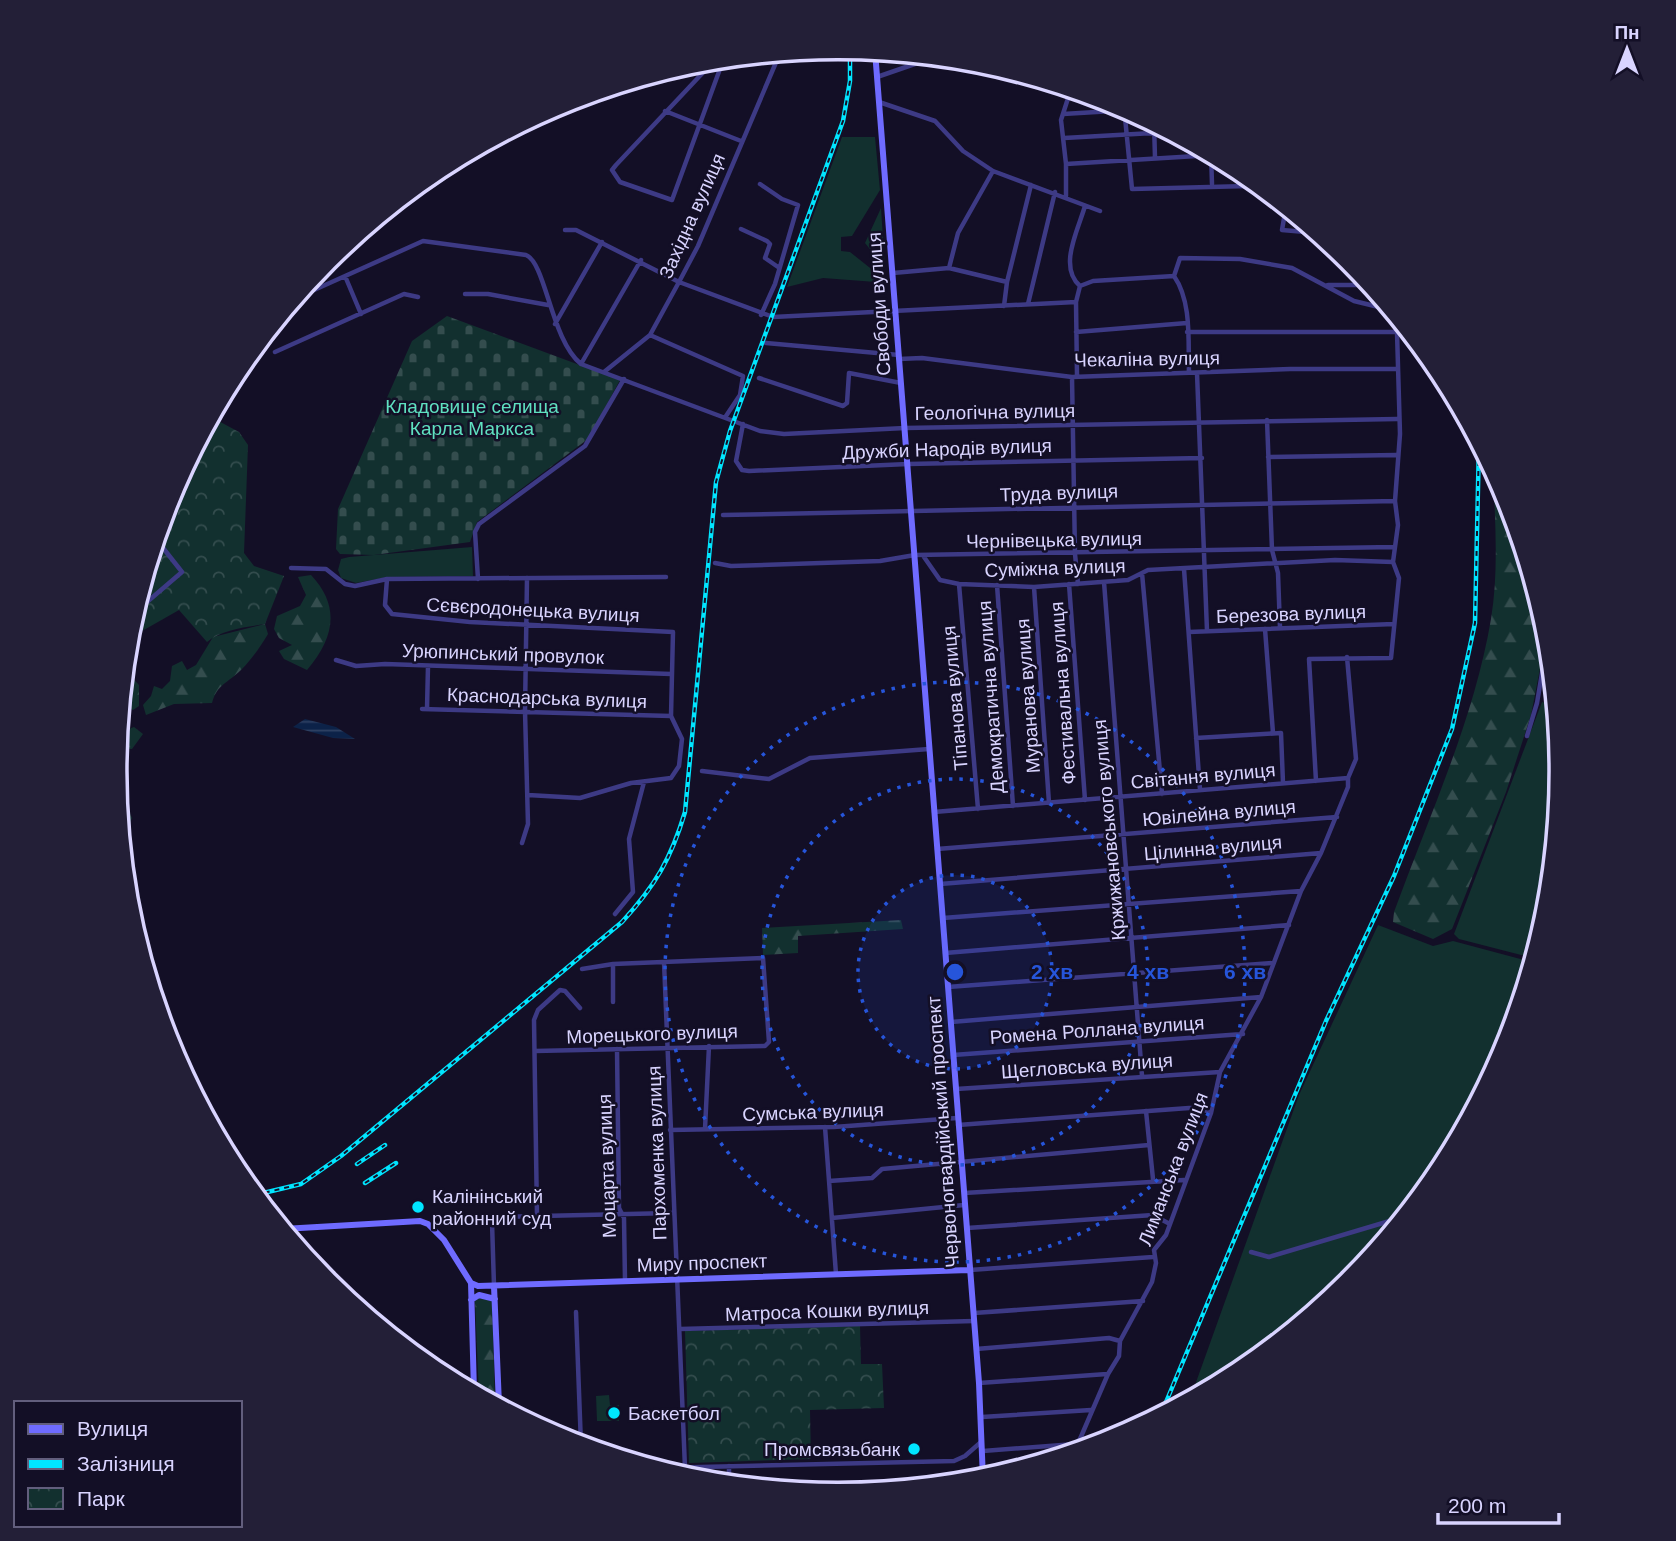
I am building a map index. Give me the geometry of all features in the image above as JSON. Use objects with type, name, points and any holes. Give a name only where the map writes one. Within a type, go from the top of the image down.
[{"type":"main road","name":"Свободи вулиця","points":[[876,61],[916,575]]},
{"type":"main road","name":"Червоногвардійський проспект","points":[[916,575],[982,1417],[983,1467]]},
{"type":"main road","points":[[294,1228],[420,1221],[428,1224],[444,1240],[471,1283],[474,1381]]},
{"type":"main road","name":"Миру проспект","points":[[471,1283],[494,1286],[969,1270]]},
{"type":"main road","points":[[494,1286],[499,1395]]},
{"type":"main road","points":[[471,1300],[479,1295],[495,1299]]},
{"type":"street","name":"Західна вулиця","points":[[604,372],[650,335],[698,246],[776,63]]},
{"type":"street","points":[[877,77],[914,64]]},
{"type":"street","points":[[703,72],[612,170],[620,182],[672,200],[720,70]]},
{"type":"street","points":[[1066,196],[1064,138],[1061,131],[1068,98]]},
{"type":"street","points":[[879,102],[935,121],[963,150],[993,171],[1066,196],[1100,211]]},
{"type":"street","points":[[665,111],[741,141]]},
{"type":"street","points":[[1063,114],[1102,111]]},
{"type":"street","points":[[1126,121],[1132,189],[1212,184],[1242,186]]},
{"type":"street","points":[[1064,138],[1152,133]]},
{"type":"street","points":[[1154,134],[1155,158]]},
{"type":"street","points":[[1066,164],[1194,155]]},
{"type":"street","points":[[1211,166],[1212,184]]},
{"type":"street","points":[[949,268],[958,233],[993,171]]},
{"type":"street","points":[[760,184],[782,199],[798,205],[775,284],[761,315]]},
{"type":"street","points":[[1004,306],[1007,282],[1031,185]]},
{"type":"street","points":[[1028,304],[1055,192]]},
{"type":"street","points":[[1080,286],[1071,275],[1069,264],[1085,206]]},
{"type":"street","points":[[1284,217],[1282,230],[1302,232]]},
{"type":"street","points":[[741,229],[767,241],[769,244],[765,258],[778,267]]},
{"type":"street","points":[[565,230],[576,230],[641,260],[679,282],[761,315],[896,312],[1076,302]]},
{"type":"street","points":[[315,290],[423,241],[433,240],[533,258],[555,324],[569,354],[582,363],[641,260]]},
{"type":"street","points":[[555,324],[602,242]]},
{"type":"street","points":[[1189,372],[1187,323],[1181,286],[1174,276],[1177,261],[1187,257],[1222,261],[1240,259],[1292,268],[1354,301],[1377,307]]},
{"type":"street","points":[[893,273],[949,268],[1007,282]]},
{"type":"street","points":[[345,276],[361,314]]},
{"type":"street","points":[[1080,286],[1093,281],[1174,276]]},
{"type":"street","points":[[1328,285],[1357,285]]},
{"type":"street","points":[[1078,584],[1073,425],[1076,302],[1080,286]]},
{"type":"street","points":[[275,352],[404,294],[418,297]]},
{"type":"street","points":[[466,295],[488,294],[548,305]]},
{"type":"street","points":[[1076,332],[1187,323]]},
{"type":"street","points":[[1187,332],[1397,332],[1399,434],[1395,501],[1398,525],[1393,562],[1399,578],[1391,658],[1312,657],[1308,662],[1315,781]]},
{"type":"street","points":[[650,335],[743,376],[740,395],[726,416]]},
{"type":"street","name":"Чекаліна вулиця","points":[[765,343],[1075,376],[1397,369]]},
{"type":"street","name":"Геологічна вулиця","points":[[582,363],[760,431],[784,434],[905,428],[1397,419]]},
{"type":"street","points":[[759,378],[843,406],[847,403],[849,373],[901,383]]},
{"type":"street","points":[[1197,373],[1207,631]]},
{"type":"street","points":[[478,579],[475,545],[479,524],[585,446],[624,379]]},
{"type":"street","points":[[1267,420],[1272,550],[1280,628]]},
{"type":"street","name":"Дружби Народів вулиця","points":[[743,424],[736,461],[742,470],[1202,458]]},
{"type":"street","points":[[1268,457],[1396,455]]},
{"type":"street","name":"Труда вулиця","points":[[723,515],[1395,501]]},
{"type":"street","name":"Чернівецька вулиця","points":[[715,563],[732,566],[855,562],[915,555],[1394,547]]},
{"type":"street","points":[[148,601],[182,572],[163,548]]},
{"type":"street","points":[[924,556],[940,580],[959,584]]},
{"type":"street","name":"Суміжна вулиця","points":[[959,584],[1034,587],[1135,579],[1142,573],[1184,569],[1335,560],[1393,562]]},
{"type":"street","points":[[291,568],[326,569],[345,584],[355,586],[387,579],[666,576]]},
{"type":"street","points":[[1184,569],[1200,790]]},
{"type":"street","points":[[1142,573],[1162,794]]},
{"type":"street","points":[[522,843],[528,824],[525,711],[527,578]]},
{"type":"street","name":"Сєвєродонецька вулиця","points":[[387,579],[385,605],[392,614],[448,621],[672,632],[671,674]]},
{"type":"street","name":"Кржижановського вулиця","points":[[1104,582],[1142,1076]]},
{"type":"street","name":"Тіпанова вулиця","points":[[959,584],[978,808]]},
{"type":"street","name":"Фестивальна вулиця","points":[[1069,584],[1086,800]]},
{"type":"street","name":"Демократична вулиця","points":[[997,585],[1013,806]]},
{"type":"street","name":"Муранова вулиця","points":[[1034,587],[1049,803]]},
{"type":"street","name":"Березова вулиця","points":[[1189,632],[1394,624]]},
{"type":"street","points":[[1265,629],[1273,733]]},
{"type":"street","points":[[1347,657],[1356,759],[1348,778]]},
{"type":"street","name":"Урюпинський провулок","points":[[336,660],[356,666],[671,674]]},
{"type":"street","name":"Краснодарська вулиця","points":[[428,666],[425,709],[671,716]]},
{"type":"street","points":[[1527,736],[1537,704],[1542,673]]},
{"type":"street","points":[[528,795],[584,797],[671,778],[679,766],[682,738],[671,716],[671,674]]},
{"type":"street","points":[[1196,738],[1273,733],[1282,736],[1283,783]]},
{"type":"street","points":[[702,771],[769,779],[810,758],[929,749]]},
{"type":"street","name":"Світання вулиця","points":[[934,812],[1348,778]]},
{"type":"street","name":"Лиманська вулиця","points":[[1080,1439],[1091,1410],[1119,1356],[1120,1341],[1143,1301],[1155,1271],[1153,1257],[1166,1235],[1168,1223],[1211,1113],[1220,1072],[1261,997],[1301,891],[1337,817],[1348,787],[1348,778]]},
{"type":"street","points":[[615,914],[633,892],[629,839],[644,782]]},
{"type":"street","name":"Ювілейна вулиця","points":[[937,849],[1337,817]]},
{"type":"street","name":"Цілинна вулиця","points":[[939,884],[1321,853]]},
{"type":"street","points":[[942,918],[1301,891]]},
{"type":"street","points":[[944,953],[1289,925]]},
{"type":"street","name":"Морецького вулиця","points":[[535,1051],[765,1046],[769,1042],[764,958],[664,962]]},
{"type":"street","points":[[582,968],[664,962]]},
{"type":"street","name":"Пархоменка вулиця","points":[[664,962],[672,1213],[675,1272],[678,1280],[685,1465]]},
{"type":"street","points":[[947,987],[1273,963]]},
{"type":"street","points":[[613,964],[613,1002]]},
{"type":"street","points":[[537,1216],[534,1020],[538,1010],[562,990],[580,1008]]},
{"type":"street","points":[[950,1022],[1261,997]]},
{"type":"street","name":"Ромена Роллана вулиця","points":[[953,1055],[1243,1034]]},
{"type":"street","points":[[705,1129],[709,1046]]},
{"type":"street","name":"Моцарта вулиця","points":[[617,1049],[625,1282]]},
{"type":"street","name":"Щегловська вулиця","points":[[955,1089],[1220,1072]]},
{"type":"street","name":"Сумська вулиця","points":[[670,1130],[958,1122],[1200,1108],[1211,1113]]},
{"type":"street","points":[[1146,1111],[1153,1179]]},
{"type":"street","points":[[825,1127],[836,1274]]},
{"type":"street","points":[[829,1181],[872,1178],[882,1169],[1149,1145]]},
{"type":"street","points":[[963,1193],[1153,1179],[1184,1180]]},
{"type":"street","points":[[832,1218],[964,1205]]},
{"type":"street","points":[[494,1286],[494,1219],[672,1213]]},
{"type":"street","points":[[966,1228],[1153,1215],[1164,1218],[1168,1223]]},
{"type":"street","points":[[1251,1252],[1269,1257],[1387,1222]]},
{"type":"street","name":"Миру проспект","points":[[969,1270],[1153,1257]]},
{"type":"street","name":"Матроса Кошки вулиця","points":[[680,1329],[973,1317],[1143,1301]]},
{"type":"street","points":[[576,1312],[581,1433]]},
{"type":"street","points":[[976,1349],[1109,1338],[1120,1341]]},
{"type":"street","points":[[979,1383],[1108,1374]]},
{"type":"street","points":[[982,1417],[1091,1410]]},
{"type":"street","points":[[697,1467],[954,1461],[974,1449],[982,1440]]},
{"type":"street","name":"Лиманська вулиця","points":[[983,1451],[1064,1445]]},
{"type":"street","points":[[729,1466],[729,1473]]},
{"type":"green space","points":[[842,137],[875,137],[880,190],[852,236],[841,237],[841,251],[850,252],[889,283],[823,278],[787,287]]},
{"type":"green space","points":[[881,208],[885,268],[865,243]]},
{"type":"green space","name":"Кладовище селища Карла Маркса","points":[[447,316],[620,380],[588,439],[477,522],[470,542],[374,555],[340,554],[336,549],[338,509],[412,341]]},
{"type":"green space","points":[[219,421],[239,432],[248,445],[244,553],[254,566],[284,576],[265,624],[227,631],[207,642],[179,610],[141,632],[151,586],[181,498]]},
{"type":"green space","points":[[1494,496],[1525,586],[1541,665],[1531,715],[1506,792],[1452,929],[1433,939],[1393,922],[1394,912],[1474,694],[1491,619],[1496,545]]},
{"type":"green space","points":[[472,547],[473,576],[388,577],[356,583],[341,578],[338,570],[341,559],[349,557]]},
{"type":"green space","points":[[311,575],[327,599],[330,622],[323,646],[307,670],[284,659],[279,651],[292,645],[279,638],[274,629],[277,616],[300,606],[306,595],[298,577]]},
{"type":"green space","points":[[265,624],[268,634],[259,648],[249,662],[220,688],[212,703],[174,704],[146,715],[143,705],[151,696],[154,686],[162,689],[170,681],[172,666],[182,661],[187,670],[196,665],[213,637]]},
{"type":"green space","points":[[133,679],[139,685],[139,706],[133,710],[130,709]]},
{"type":"green space","points":[[1542,702],[1545,703],[1549,770],[1547,817],[1543,863],[1525,956],[1459,939],[1454,934]]},
{"type":"green space","points":[[134,727],[143,734],[132,749],[128,749],[129,729]]},
{"type":"green space","points":[[901,920],[903,929],[798,936],[798,953],[763,955],[762,928]]},
{"type":"green space","points":[[1378,925],[1433,946],[1453,941],[1523,960],[1495,1043],[1476,1085],[1429,1166],[1402,1203],[1373,1239],[1307,1305],[1271,1335],[1195,1385],[1299,1095]]},
{"type":"green space","points":[[479,1298],[492,1301],[495,1393],[479,1384],[475,1301]]},
{"type":"green space","points":[[860,1326],[861,1364],[882,1364],[884,1408],[810,1410],[811,1459],[689,1463],[685,1331]]},
{"type":"green space","points":[[609,1395],[610,1405],[619,1405],[619,1421],[597,1421],[596,1396]]},
{"type":"water","points":[[305,719],[336,727],[355,739],[333,738],[293,727]]},
{"type":"railway","points":[[266,1192],[301,1184],[341,1156],[622,922],[653,884],[668,858],[685,812],[716,482],[730,431],[843,121],[850,81],[850,60]]},
{"type":"railway","points":[[1167,1400],[1326,1021],[1394,876],[1452,729],[1475,623],[1479,462]]},
{"type":"railway","points":[[357,1164],[385,1145]]},
{"type":"railway","points":[[365,1183],[396,1163]]},
{"type":"place","name":"Калінінський районний суд","points":[[418,1207]]},
{"type":"place","name":"Баскетбол","points":[[614,1413]]},
{"type":"place","name":"Промсвязьбанк","points":[[914,1449]]}]
